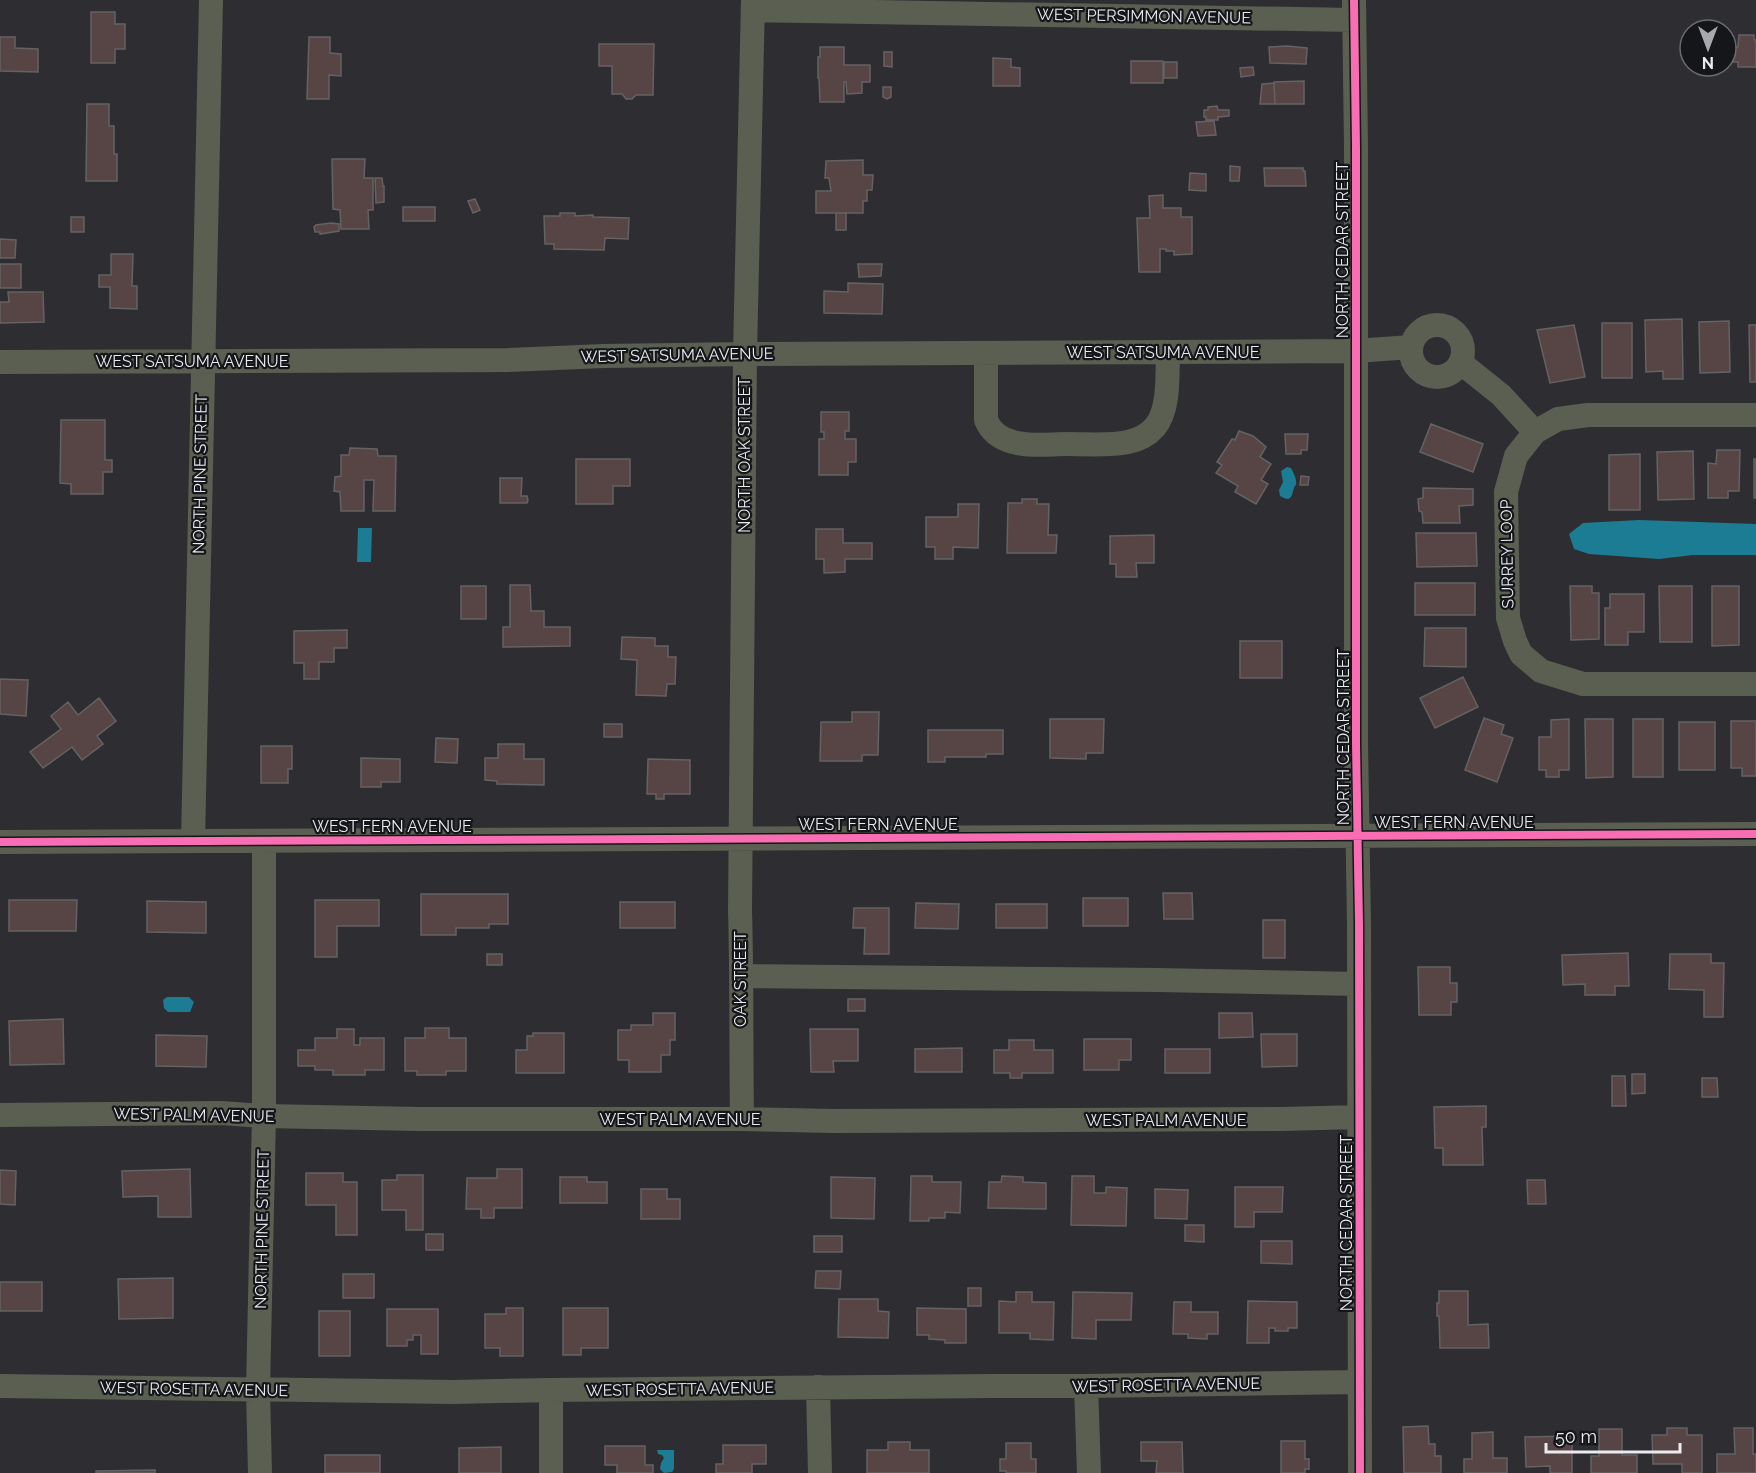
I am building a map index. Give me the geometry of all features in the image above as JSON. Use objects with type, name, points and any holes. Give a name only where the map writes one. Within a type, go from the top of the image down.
[{"type":"street","name":"NORTH PINE STREET","points":[[193,841],[211,0]]},
{"type":"street","name":"WEST PERSIMMON AVENUE","points":[[753,5],[1354,10]]},
{"type":"street","name":"NORTH OAK STREET","points":[[742,838],[745,354],[753,5]]},
{"type":"street","name":"NORTH CEDAR STREET","points":[[1354,10],[1360,1473]]},
{"type":"street","points":[[1430,325],[1447,326],[1455,330],[1464,346],[1461,363],[1450,374],[1439,377],[1430,376],[1417,367],[1412,359],[1411,346],[1415,336],[1430,325]]},
{"type":"street","points":[[1355,351],[1411,346]]},
{"type":"street","name":"WEST SATSUMA AVENUE","points":[[0,362],[508,360],[745,354],[1355,351]]},
{"type":"street","points":[[986,353],[986,420],[990,429],[998,436],[1011,442],[1037,444],[1115,444],[1142,437],[1154,429],[1162,418],[1166,401],[1168,352]]},
{"type":"street","points":[[1461,363],[1501,395],[1535,432]]},
{"type":"street","name":"SURREY LOOP","points":[[1756,415],[1588,415],[1558,419],[1535,432],[1516,456],[1506,492],[1508,618],[1521,654],[1541,671],[1582,684],[1756,684]]},
{"type":"street","name":"WEST FERN AVENUE","points":[[0,842],[1756,834]]},
{"type":"street","name":"OAK STREET","points":[[742,838],[740,909],[742,1119]]},
{"type":"street","name":"NORTH PINE STREET","points":[[260,1473],[258,1390],[264,1116],[264,841]]},
{"type":"street","points":[[742,976],[1134,979],[1359,984]]},
{"type":"street","name":"WEST PALM AVENUE","points":[[0,1115],[221,1113],[419,1119],[846,1121],[1359,1117]]},
{"type":"street","name":"WEST ROSETTA AVENUE","points":[[0,1386],[453,1392],[1360,1382]]},
{"type":"street","points":[[1086,1386],[1089,1473]]},
{"type":"street","points":[[818,1387],[820,1473]]},
{"type":"street","points":[[551,1390],[551,1473]]},
{"type":"water","points":[[1287,467],[1291,468],[1296,484],[1291,497],[1286,499],[1280,496],[1279,490],[1283,482],[1281,471]]},
{"type":"water","points":[[1639,520],[1756,524],[1756,555],[1693,555],[1659,559],[1589,554],[1574,549],[1569,534],[1583,523]]},
{"type":"water","points":[[358,528],[372,528],[371,562],[357,562]]},
{"type":"water","points":[[167,997],[189,997],[194,1002],[190,1012],[168,1012],[164,1008],[163,1000]]},
{"type":"water","points":[[657,1450],[674,1450],[672,1472],[664,1473],[660,1469],[664,1458],[658,1454]]},
{"type":"building","points":[[91,12],[115,12],[115,24],[125,24],[125,49],[115,49],[115,63],[91,63]]},
{"type":"building","points":[[1739,35],[1754,35],[1756,67],[1738,67]]},
{"type":"building","points":[[0,37],[15,37],[15,48],[38,49],[38,72],[0,71]]},
{"type":"building","points":[[309,37],[330,37],[330,53],[341,54],[341,76],[329,75],[329,99],[307,99]]},
{"type":"building","points":[[599,44],[654,44],[653,95],[636,95],[632,99],[626,99],[622,94],[612,94],[612,66],[599,66]]},
{"type":"building","points":[[820,47],[844,47],[844,65],[870,65],[870,82],[862,82],[862,93],[847,94],[846,82],[844,82],[844,102],[820,102],[818,57],[820,57]]},
{"type":"building","points":[[1269,47],[1307,48],[1306,64],[1270,63]]},
{"type":"building","points":[[884,52],[892,52],[892,67],[884,66]]},
{"type":"building","points":[[993,58],[1011,59],[1011,67],[1020,68],[1020,86],[993,86]]},
{"type":"building","points":[[1131,61],[1163,61],[1163,83],[1131,83]]},
{"type":"building","points":[[1164,62],[1177,62],[1177,78],[1164,78]]},
{"type":"building","points":[[1253,67],[1254,75],[1241,77],[1240,68]]},
{"type":"building","points":[[1304,81],[1304,104],[1275,104],[1274,82]]},
{"type":"building","points":[[1274,83],[1275,104],[1260,104],[1262,84]]},
{"type":"building","points":[[883,87],[891,87],[891,97],[887,99],[883,97]]},
{"type":"building","points":[[87,104],[109,104],[109,126],[114,126],[114,154],[117,154],[117,181],[86,181]]},
{"type":"building","points":[[1217,106],[1218,110],[1229,110],[1229,116],[1218,117],[1218,120],[1206,120],[1204,110]]},
{"type":"building","points":[[1214,121],[1216,135],[1198,136],[1196,122]]},
{"type":"building","points":[[332,159],[365,159],[364,178],[373,178],[373,210],[368,210],[369,229],[341,229],[340,210],[333,209]]},
{"type":"building","points":[[863,160],[863,175],[873,175],[872,190],[867,190],[867,201],[863,201],[863,213],[816,213],[816,191],[831,191],[829,178],[825,178],[826,161]]},
{"type":"building","points":[[1230,166],[1240,167],[1239,181],[1230,181]]},
{"type":"building","points":[[1264,168],[1303,168],[1306,186],[1265,186]]},
{"type":"building","points":[[1190,173],[1206,174],[1206,191],[1189,190]]},
{"type":"building","points":[[375,178],[382,178],[384,202],[376,203]]},
{"type":"building","points":[[1163,195],[1163,208],[1181,208],[1181,217],[1192,217],[1192,254],[1174,255],[1174,251],[1160,249],[1160,272],[1139,272],[1137,218],[1150,218],[1149,196]]},
{"type":"building","points":[[475,199],[480,210],[473,213],[468,201]]},
{"type":"building","points":[[403,207],[435,207],[435,221],[403,221]]},
{"type":"building","points":[[560,213],[575,213],[575,216],[629,218],[628,239],[605,238],[604,250],[554,249],[554,244],[545,244],[544,216],[560,216]]},
{"type":"building","points":[[836,213],[846,213],[846,230],[836,230]]},
{"type":"building","points":[[71,217],[84,217],[84,232],[71,232]]},
{"type":"building","points":[[339,224],[339,231],[320,234],[320,232],[315,232],[316,225]]},
{"type":"building","points":[[0,239],[16,240],[15,258],[0,258]]},
{"type":"building","points":[[111,254],[133,254],[132,286],[137,286],[137,309],[110,308],[110,287],[99,287],[99,275],[111,275]]},
{"type":"building","points":[[0,264],[21,264],[21,288],[0,288]]},
{"type":"building","points":[[858,264],[882,264],[881,276],[859,277]]},
{"type":"building","points":[[848,283],[883,284],[882,314],[824,313],[824,291],[848,292]]},
{"type":"building","points":[[8,292],[43,292],[44,322],[0,323],[0,302],[9,302]]},
{"type":"building","points":[[1682,319],[1683,379],[1663,379],[1663,371],[1646,372],[1645,320]]},
{"type":"building","points":[[1729,321],[1730,372],[1700,373],[1699,322]]},
{"type":"building","points":[[1602,323],[1632,323],[1632,378],[1602,378]]},
{"type":"building","points":[[1574,325],[1585,377],[1550,383],[1537,330]]},
{"type":"building","points":[[1749,325],[1756,325],[1756,382],[1750,382]]},
{"type":"building","points":[[821,412],[849,412],[849,431],[845,431],[845,439],[856,439],[856,462],[848,462],[848,475],[819,475],[819,439],[824,439],[824,432],[821,432]]},
{"type":"building","points":[[61,420],[105,420],[105,460],[112,460],[112,472],[103,472],[103,494],[71,494],[71,484],[60,483]]},
{"type":"building","points":[[1431,424],[1483,444],[1473,472],[1420,452]]},
{"type":"building","points":[[1239,431],[1253,436],[1266,447],[1260,457],[1271,464],[1261,480],[1268,484],[1256,504],[1235,492],[1238,486],[1216,473],[1222,465],[1217,462],[1232,439],[1235,440]]},
{"type":"building","points":[[1285,434],[1308,434],[1307,450],[1301,450],[1301,454],[1286,454]]},
{"type":"building","points":[[350,448],[377,449],[378,456],[396,456],[395,511],[373,511],[374,480],[364,480],[364,511],[341,511],[340,492],[334,491],[335,477],[341,476],[341,455],[349,455]]},
{"type":"building","points":[[1717,450],[1740,450],[1739,491],[1728,491],[1728,498],[1708,498],[1708,463],[1716,464]]},
{"type":"building","points":[[1693,451],[1694,499],[1658,500],[1657,452]]},
{"type":"building","points":[[1640,454],[1640,510],[1609,510],[1609,455]]},
{"type":"building","points":[[576,459],[630,459],[630,486],[613,486],[613,504],[576,504]]},
{"type":"building","points":[[1754,459],[1756,459],[1756,498],[1754,498]]},
{"type":"building","points":[[1301,476],[1309,477],[1308,485],[1300,485]]},
{"type":"building","points":[[500,478],[522,478],[521,496],[527,496],[527,503],[500,503]]},
{"type":"building","points":[[1423,488],[1473,489],[1473,505],[1459,506],[1460,523],[1423,523],[1418,499],[1423,498]]},
{"type":"building","points":[[1022,499],[1037,499],[1037,504],[1049,504],[1048,535],[1057,535],[1056,553],[1007,553],[1008,503],[1022,503]]},
{"type":"building","points":[[958,504],[979,504],[978,548],[953,547],[953,559],[935,559],[935,547],[926,547],[926,517],[958,517]]},
{"type":"building","points":[[816,529],[843,529],[843,543],[872,543],[872,559],[845,559],[845,572],[824,573],[824,559],[816,559]]},
{"type":"building","points":[[1416,533],[1476,533],[1477,566],[1417,567]]},
{"type":"building","points":[[1154,535],[1154,563],[1136,563],[1137,577],[1116,577],[1116,564],[1110,564],[1110,536]]},
{"type":"building","points":[[1415,583],[1475,583],[1475,615],[1415,615]]},
{"type":"building","points":[[510,585],[530,585],[531,611],[544,611],[544,627],[570,627],[570,646],[503,647],[503,627],[510,627]]},
{"type":"building","points":[[461,586],[486,586],[486,619],[461,619]]},
{"type":"building","points":[[1570,586],[1592,586],[1592,593],[1599,593],[1599,639],[1571,640]]},
{"type":"building","points":[[1659,586],[1692,586],[1692,642],[1660,642]]},
{"type":"building","points":[[1712,586],[1739,586],[1739,645],[1712,646]]},
{"type":"building","points":[[1610,594],[1644,594],[1644,632],[1628,632],[1628,645],[1605,645],[1605,608],[1610,608]]},
{"type":"building","points":[[1425,628],[1466,628],[1466,667],[1424,666]]},
{"type":"building","points":[[347,630],[347,648],[334,648],[334,662],[319,662],[319,679],[304,679],[304,663],[294,663],[294,631]]},
{"type":"building","points":[[622,637],[655,638],[655,646],[668,646],[668,657],[676,657],[675,684],[667,684],[666,696],[636,695],[637,660],[621,659]]},
{"type":"building","points":[[1240,641],[1282,641],[1282,678],[1240,678]]},
{"type":"building","points":[[1463,677],[1478,707],[1435,728],[1420,698]]},
{"type":"building","points":[[0,679],[28,680],[26,716],[0,714]]},
{"type":"building","points":[[99,698],[116,721],[97,736],[103,744],[82,760],[72,747],[43,768],[30,752],[61,729],[51,716],[68,702],[78,715]]},
{"type":"building","points":[[852,712],[879,712],[878,755],[862,755],[862,761],[820,761],[821,722],[852,722]]},
{"type":"building","points":[[1484,718],[1504,725],[1501,734],[1513,738],[1497,782],[1465,770]]},
{"type":"building","points":[[1050,719],[1104,719],[1103,753],[1086,753],[1086,759],[1050,758]]},
{"type":"building","points":[[1569,719],[1569,770],[1559,770],[1559,777],[1546,777],[1546,770],[1539,770],[1539,737],[1551,737],[1551,720]]},
{"type":"building","points":[[1585,719],[1613,719],[1613,777],[1586,778]]},
{"type":"building","points":[[1633,719],[1663,719],[1663,777],[1633,777]]},
{"type":"building","points":[[1731,721],[1756,721],[1756,776],[1742,776],[1742,768],[1731,768]]},
{"type":"building","points":[[1679,722],[1715,722],[1715,770],[1679,770]]},
{"type":"building","points":[[604,724],[622,724],[622,737],[604,737]]},
{"type":"building","points":[[928,730],[1003,730],[1003,754],[986,754],[986,757],[945,757],[945,762],[928,762]]},
{"type":"building","points":[[436,738],[458,739],[457,763],[435,762]]},
{"type":"building","points":[[498,744],[524,744],[524,759],[544,759],[544,785],[497,784],[497,781],[485,780],[485,758],[498,758]]},
{"type":"building","points":[[261,746],[292,746],[292,769],[288,769],[288,783],[261,783]]},
{"type":"building","points":[[361,758],[400,759],[400,782],[381,782],[381,787],[361,787]]},
{"type":"building","points":[[648,759],[690,760],[690,794],[664,794],[664,799],[656,799],[656,794],[647,794]]},
{"type":"building","points":[[1163,893],[1192,893],[1193,919],[1164,919]]},
{"type":"building","points":[[421,894],[508,894],[508,924],[489,924],[489,928],[456,928],[456,935],[421,935]]},
{"type":"building","points":[[1083,898],[1128,898],[1128,926],[1083,926]]},
{"type":"building","points":[[9,900],[77,900],[76,931],[9,931]]},
{"type":"building","points":[[315,900],[379,900],[379,926],[337,926],[337,957],[315,957]]},
{"type":"building","points":[[147,901],[206,902],[206,933],[147,932]]},
{"type":"building","points":[[620,902],[675,902],[675,928],[620,928]]},
{"type":"building","points":[[916,903],[959,904],[958,929],[915,928]]},
{"type":"building","points":[[996,904],[1047,904],[1047,928],[996,928]]},
{"type":"building","points":[[854,908],[889,908],[889,954],[864,954],[865,928],[853,928]]},
{"type":"building","points":[[1263,920],[1285,920],[1285,958],[1263,958]]},
{"type":"building","points":[[1628,953],[1629,986],[1615,986],[1615,995],[1585,995],[1585,984],[1563,985],[1562,955]]},
{"type":"building","points":[[487,954],[502,954],[502,965],[487,965]]},
{"type":"building","points":[[1670,954],[1711,954],[1711,963],[1724,963],[1723,1017],[1704,1017],[1704,990],[1669,989]]},
{"type":"building","points":[[1418,967],[1450,967],[1450,983],[1457,983],[1457,1002],[1451,1002],[1451,1015],[1419,1015]]},
{"type":"building","points":[[848,999],[865,999],[865,1011],[848,1011]]},
{"type":"building","points":[[653,1013],[675,1013],[675,1040],[670,1040],[670,1055],[661,1055],[661,1072],[629,1072],[629,1060],[618,1060],[618,1030],[631,1030],[631,1025],[653,1025]]},
{"type":"building","points":[[1219,1013],[1252,1013],[1253,1037],[1219,1038]]},
{"type":"building","points":[[63,1019],[64,1064],[10,1065],[9,1021]]},
{"type":"building","points":[[425,1028],[449,1028],[449,1038],[466,1038],[466,1071],[446,1071],[446,1075],[417,1075],[417,1071],[405,1071],[405,1038],[425,1038]]},
{"type":"building","points":[[337,1029],[354,1029],[354,1045],[360,1045],[360,1038],[384,1038],[384,1070],[365,1070],[365,1075],[333,1075],[333,1070],[315,1070],[315,1066],[298,1066],[298,1050],[315,1050],[315,1038],[337,1038]]},
{"type":"building","points":[[810,1029],[858,1029],[858,1061],[833,1061],[834,1072],[811,1072]]},
{"type":"building","points":[[533,1033],[564,1033],[564,1073],[516,1073],[516,1050],[527,1050],[527,1036],[533,1036]]},
{"type":"building","points":[[1261,1034],[1297,1034],[1297,1066],[1262,1067]]},
{"type":"building","points":[[156,1035],[207,1036],[206,1067],[156,1066]]},
{"type":"building","points":[[1084,1039],[1131,1039],[1131,1060],[1119,1060],[1119,1070],[1084,1070]]},
{"type":"building","points":[[1009,1040],[1034,1040],[1034,1050],[1053,1050],[1053,1073],[1022,1073],[1022,1078],[1010,1078],[1010,1073],[994,1073],[994,1050],[1009,1050]]},
{"type":"building","points":[[962,1048],[962,1072],[915,1072],[915,1049]]},
{"type":"building","points":[[1165,1049],[1210,1049],[1210,1073],[1165,1073]]},
{"type":"building","points":[[1632,1074],[1645,1074],[1645,1093],[1632,1094]]},
{"type":"building","points":[[1612,1076],[1625,1076],[1626,1106],[1612,1106]]},
{"type":"building","points":[[1702,1078],[1717,1078],[1718,1097],[1702,1097]]},
{"type":"building","points":[[1486,1106],[1486,1127],[1482,1127],[1483,1165],[1443,1165],[1443,1148],[1435,1148],[1434,1107]]},
{"type":"building","points":[[190,1169],[191,1217],[158,1217],[158,1196],[123,1197],[122,1171]]},
{"type":"building","points":[[497,1169],[522,1169],[522,1208],[494,1208],[494,1218],[481,1218],[481,1209],[466,1209],[467,1178],[497,1178]]},
{"type":"building","points":[[0,1170],[16,1171],[15,1205],[0,1204]]},
{"type":"building","points":[[306,1173],[343,1173],[343,1182],[357,1182],[357,1235],[336,1235],[336,1205],[306,1205]]},
{"type":"building","points":[[397,1175],[423,1175],[423,1230],[406,1230],[406,1210],[382,1210],[382,1180],[397,1180]]},
{"type":"building","points":[[911,1176],[932,1176],[932,1182],[961,1182],[960,1213],[945,1212],[945,1218],[910,1221]]},
{"type":"building","points":[[1002,1176],[1023,1177],[1023,1182],[1046,1183],[1046,1209],[988,1208],[989,1182],[1001,1182]]},
{"type":"building","points":[[1072,1176],[1094,1176],[1094,1193],[1106,1193],[1106,1187],[1127,1188],[1126,1226],[1071,1225]]},
{"type":"building","points":[[560,1177],[587,1177],[587,1182],[607,1182],[607,1203],[560,1203]]},
{"type":"building","points":[[831,1177],[875,1178],[874,1219],[831,1218]]},
{"type":"building","points":[[1527,1180],[1545,1180],[1546,1204],[1528,1204]]},
{"type":"building","points":[[1235,1187],[1283,1187],[1282,1212],[1254,1212],[1254,1227],[1235,1227]]},
{"type":"building","points":[[641,1189],[667,1189],[667,1199],[680,1199],[680,1219],[641,1219]]},
{"type":"building","points":[[1155,1189],[1188,1190],[1187,1219],[1155,1218]]},
{"type":"building","points":[[1185,1225],[1204,1225],[1204,1242],[1185,1241]]},
{"type":"building","points":[[426,1234],[443,1234],[443,1250],[426,1250]]},
{"type":"building","points":[[814,1236],[842,1236],[842,1252],[814,1252]]},
{"type":"building","points":[[1261,1241],[1292,1241],[1292,1264],[1261,1263]]},
{"type":"building","points":[[816,1271],[841,1271],[840,1289],[815,1288]]},
{"type":"building","points":[[343,1274],[374,1274],[374,1298],[343,1298]]},
{"type":"building","points":[[173,1278],[173,1318],[119,1319],[118,1279]]},
{"type":"building","points":[[0,1282],[42,1282],[42,1311],[0,1311]]},
{"type":"building","points":[[968,1288],[981,1288],[981,1306],[968,1306]]},
{"type":"building","points":[[1439,1291],[1468,1291],[1468,1325],[1488,1324],[1489,1348],[1440,1348],[1439,1316],[1437,1316]]},
{"type":"building","points":[[1016,1292],[1032,1292],[1032,1302],[1054,1302],[1053,1340],[1030,1339],[1030,1333],[999,1333],[999,1301],[1016,1302]]},
{"type":"building","points":[[1073,1292],[1132,1293],[1131,1320],[1096,1320],[1096,1339],[1072,1338]]},
{"type":"building","points":[[839,1299],[878,1299],[878,1311],[889,1312],[888,1338],[838,1337]]},
{"type":"building","points":[[1248,1301],[1297,1302],[1297,1328],[1275,1331],[1275,1328],[1269,1328],[1269,1343],[1247,1343]]},
{"type":"building","points":[[1174,1302],[1191,1302],[1191,1312],[1218,1312],[1218,1334],[1207,1334],[1207,1339],[1188,1338],[1188,1334],[1173,1334]]},
{"type":"building","points":[[506,1308],[523,1308],[523,1356],[500,1356],[500,1348],[485,1348],[485,1314],[506,1314]]},
{"type":"building","points":[[563,1308],[608,1308],[608,1348],[581,1348],[581,1355],[563,1355]]},
{"type":"building","points":[[917,1308],[966,1309],[966,1343],[945,1343],[945,1340],[929,1339],[929,1335],[917,1335]]},
{"type":"building","points":[[387,1309],[438,1309],[438,1354],[421,1354],[421,1335],[413,1335],[413,1340],[407,1340],[407,1346],[387,1346]]},
{"type":"building","points":[[319,1311],[350,1311],[350,1356],[319,1356]]},
{"type":"building","points":[[1428,1426],[1429,1444],[1435,1444],[1435,1456],[1441,1456],[1441,1473],[1404,1473],[1403,1427]]},
{"type":"building","points":[[1667,1428],[1687,1428],[1687,1435],[1702,1435],[1702,1473],[1682,1473],[1682,1464],[1653,1464],[1652,1435],[1667,1435]]},
{"type":"building","points":[[1734,1428],[1753,1428],[1756,1473],[1717,1473],[1717,1454],[1735,1454]]},
{"type":"building","points":[[1599,1429],[1622,1429],[1622,1455],[1637,1455],[1637,1473],[1591,1473],[1591,1456],[1599,1456]]},
{"type":"building","points":[[1493,1432],[1493,1458],[1507,1458],[1507,1473],[1464,1473],[1464,1459],[1472,1459],[1472,1433]]},
{"type":"building","points":[[1572,1436],[1572,1473],[1550,1473],[1550,1466],[1526,1467],[1525,1437]]},
{"type":"building","points":[[1281,1441],[1305,1441],[1305,1459],[1309,1459],[1309,1469],[1305,1469],[1305,1473],[1281,1473]]},
{"type":"building","points":[[888,1442],[910,1442],[910,1450],[929,1450],[929,1473],[867,1473],[867,1450],[888,1450]]},
{"type":"building","points":[[1141,1442],[1182,1442],[1183,1473],[1156,1473],[1157,1461],[1141,1461]]},
{"type":"building","points":[[1006,1443],[1031,1443],[1031,1459],[1036,1459],[1036,1473],[1000,1471],[1000,1459],[1006,1459]]},
{"type":"building","points":[[723,1445],[766,1445],[766,1464],[752,1464],[752,1473],[716,1473],[716,1464],[723,1464]]},
{"type":"building","points":[[605,1446],[645,1446],[645,1465],[653,1465],[653,1473],[617,1473],[617,1465],[605,1465]]},
{"type":"building","points":[[501,1447],[501,1473],[459,1473],[459,1448]]},
{"type":"building","points":[[325,1455],[380,1455],[380,1473],[325,1473]]},
{"type":"building","points":[[155,1470],[155,1473],[96,1473],[96,1471]]},
{"type":"cycle path","points":[[1354,0],[1360,1473]]},
{"type":"cycle path","points":[[0,842],[1756,834]]}]
